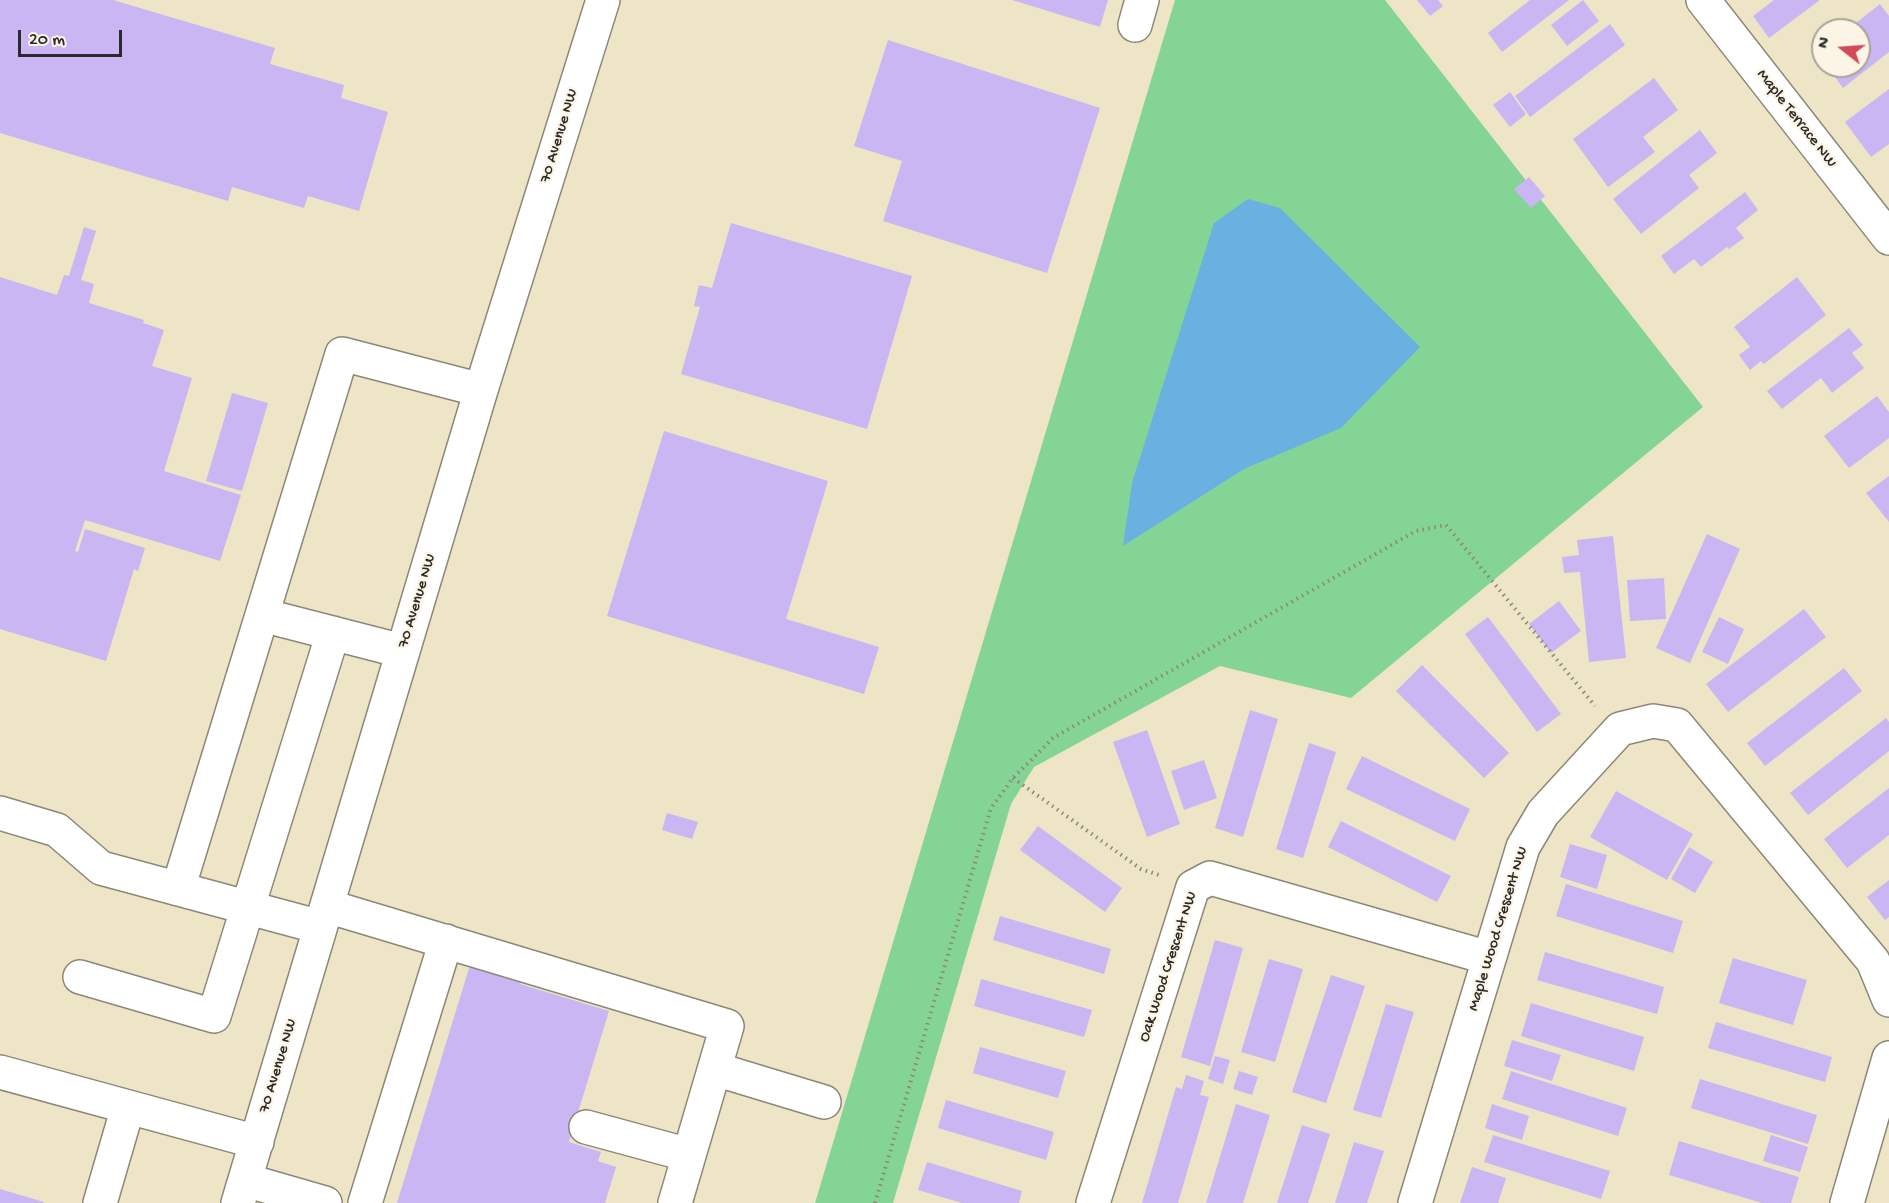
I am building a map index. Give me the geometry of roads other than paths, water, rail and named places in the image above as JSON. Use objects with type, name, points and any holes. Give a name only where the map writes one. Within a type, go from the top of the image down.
[{"type":"street","name":"70 Avenue NW","points":[[242,1191],[480,390],[603,0]]},
{"type":"street","name":"Maple Terrace NW","points":[[1703,0],[1889,238]]},
{"type":"street","points":[[178,889],[342,354],[480,390]]},
{"type":"street","points":[[262,615],[402,651]]},
{"type":"street","points":[[80,977],[214,1017],[333,633]]},
{"type":"street","name":"Maple Wood Crescent NW","points":[[1415,1203],[1523,847],[1543,813],[1620,729],[1653,722],[1677,725],[1873,961],[1889,1000]]},
{"type":"street","points":[[0,813],[57,830],[101,868],[247,909],[324,917],[446,942],[727,1026],[675,1203]]},
{"type":"street","name":"Oak Wood Crescent NW","points":[[1093,1203],[1193,887],[1210,878],[1489,958]]},
{"type":"street","points":[[365,1203],[446,942]]},
{"type":"street","points":[[1847,1203],[1889,1058]]},
{"type":"street","points":[[715,1069],[824,1102]]},
{"type":"street","points":[[0,1072],[257,1142]]},
{"type":"street","points":[[100,1203],[128,1107]]},
{"type":"street","points":[[586,1127],[689,1155]]},
{"type":"street","points":[[242,1191],[325,1203]]},
{"type":"water","points":[[1248,199],[1280,208],[1420,347],[1341,428],[1244,469],[1123,546],[1132,483],[1214,223]]}]
